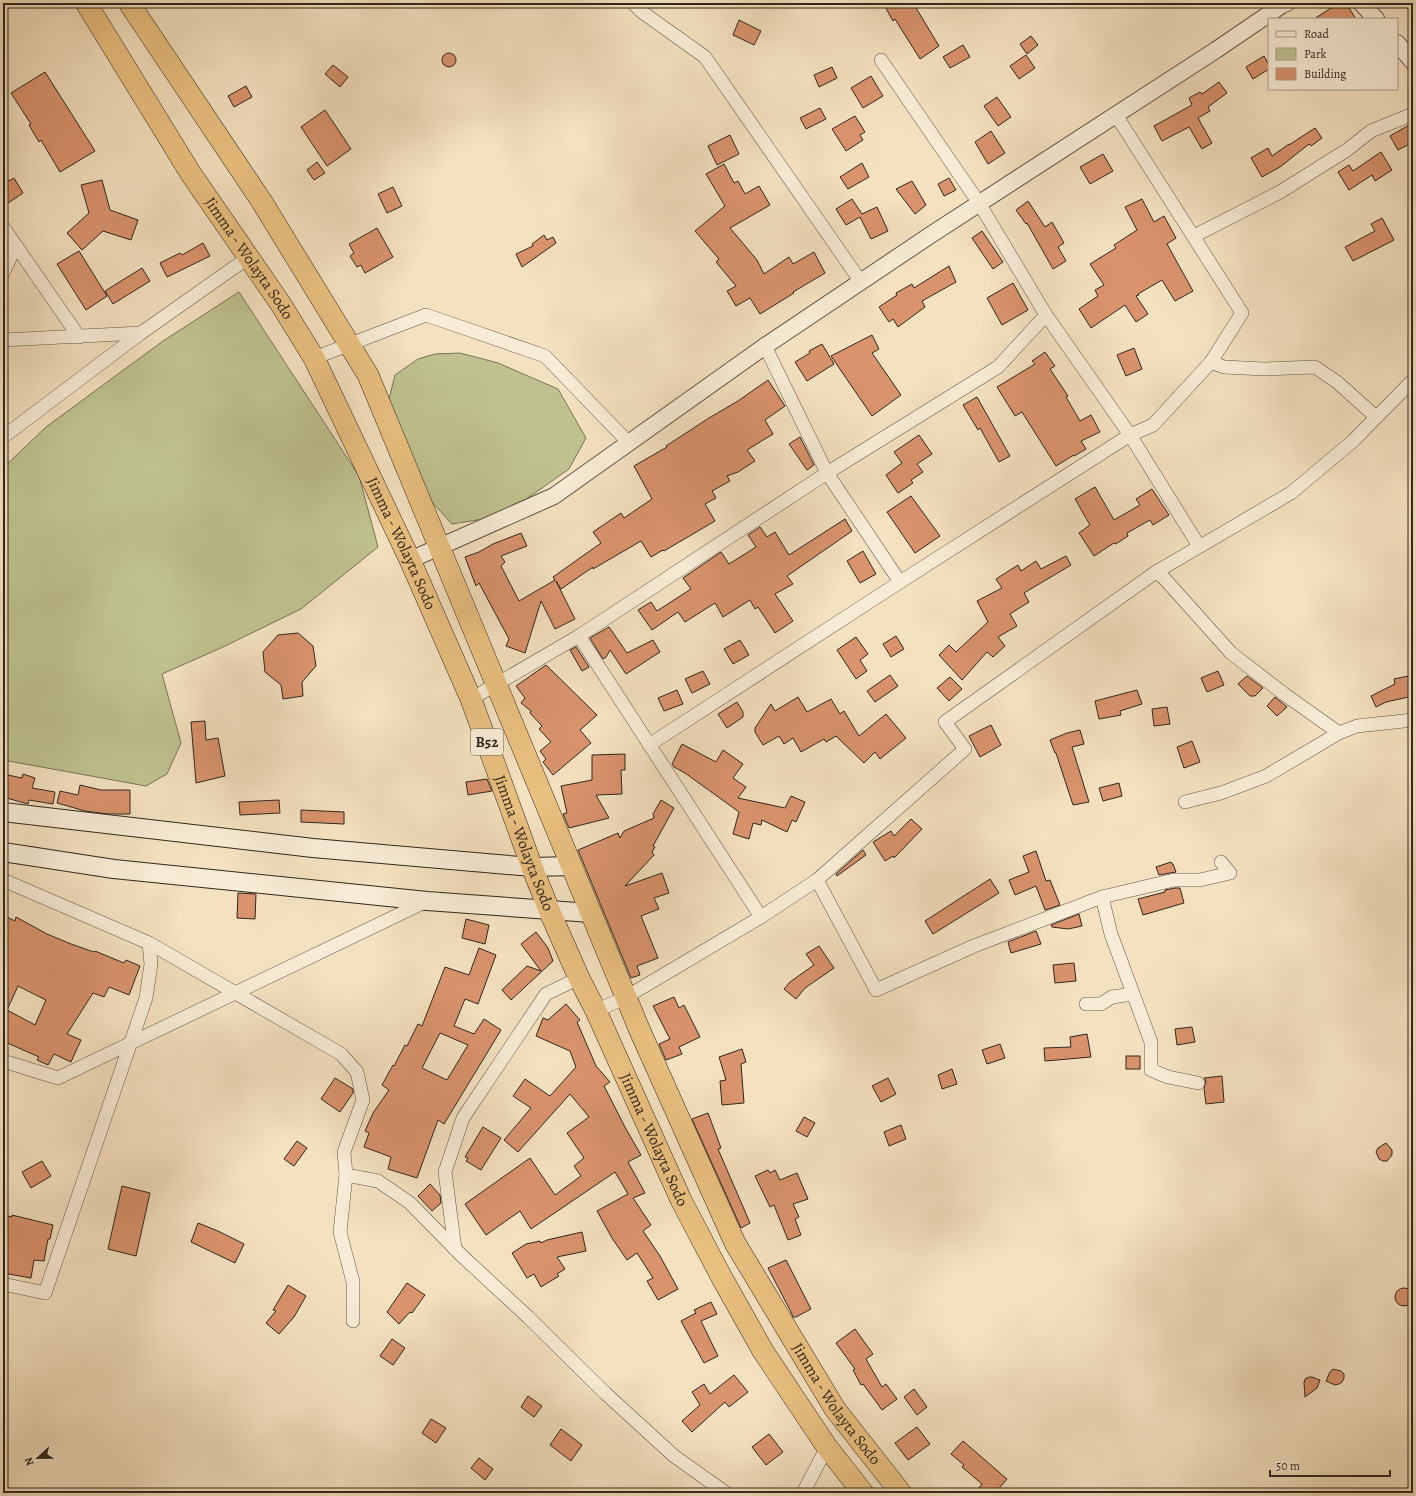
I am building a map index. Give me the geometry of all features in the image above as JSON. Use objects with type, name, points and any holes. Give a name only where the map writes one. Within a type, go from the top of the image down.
[{"type":"highway","name":"Jimma - Wolayta Sodo","points":[[86,3],[191,174],[249,257],[314,358],[410,560],[472,699],[532,867],[579,978],[596,1011],[681,1200],[763,1351],[827,1447],[863,1493]]},
{"type":"highway","name":"Jimma - Wolayta Sodo","points":[[130,3],[262,202],[368,375],[626,997],[735,1243],[835,1409],[901,1493]]},
{"type":"main road","points":[[3,812],[312,848],[532,867],[572,866]]},
{"type":"main road","points":[[3,852],[114,869],[427,901],[591,913]]},
{"type":"street","points":[[633,3],[642,12],[705,57],[861,282]]},
{"type":"street","points":[[410,560],[554,496],[765,346],[979,203],[1287,3]]},
{"type":"street","points":[[1361,3],[1375,18]]},
{"type":"street","points":[[1398,43],[1413,62]]},
{"type":"street","points":[[882,60],[979,203],[1046,315],[1130,436],[1199,546]]},
{"type":"street","points":[[1194,236],[1280,192],[1348,150],[1371,131],[1413,114]]},
{"type":"street","points":[[649,745],[900,582],[1130,436],[1153,425],[1209,365],[1242,313],[1116,115]]},
{"type":"street","points":[[4,229],[79,337]]},
{"type":"street","points":[[3,273],[16,246]]},
{"type":"street","points":[[3,437],[141,333],[249,257]]},
{"type":"street","points":[[314,358],[426,315],[545,356],[629,443]]},
{"type":"street","points":[[472,699],[579,636],[827,473],[998,367],[1046,315]]},
{"type":"street","points":[[3,340],[141,333]]},
{"type":"street","points":[[765,346],[827,473],[900,582]]},
{"type":"street","points":[[1209,365],[1211,362],[1224,367],[1264,369],[1316,367],[1337,382],[1376,417]]},
{"type":"street","points":[[596,1011],[626,997],[761,918],[817,880],[965,749],[945,722],[1156,572],[1291,493],[1353,441],[1413,380]]},
{"type":"street","points":[[1156,572],[1163,577],[1231,653],[1284,694],[1339,733]]},
{"type":"street","points":[[579,636],[761,918]]},
{"type":"street","points":[[1185,802],[1221,793],[1266,776],[1339,733],[1357,726],[1413,720]]},
{"type":"street","points":[[817,880],[876,990],[974,946],[1102,897],[1174,880],[1200,880],[1230,873],[1221,862]]},
{"type":"street","points":[[3,880],[149,943],[341,1054],[357,1072],[363,1100],[344,1152],[346,1175],[340,1232],[353,1282],[353,1321]]},
{"type":"street","points":[[1102,897],[1111,934],[1151,1042],[1151,1070],[1168,1077],[1198,1083]]},
{"type":"street","points":[[3,1061],[58,1078],[234,992],[427,901]]},
{"type":"street","points":[[3,1284],[45,1293],[132,1043],[146,998],[151,964],[149,943]]},
{"type":"street","points":[[455,1249],[445,1172],[463,1118],[546,994],[579,978]]},
{"type":"street","points":[[1086,1004],[1101,1004],[1112,997],[1133,994]]},
{"type":"street","points":[[346,1175],[378,1181],[410,1203],[455,1249],[528,1317],[604,1393],[674,1456],[726,1493]]},
{"type":"street","points":[[803,1493],[827,1447]]},
{"type":"green space","points":[[239,292],[359,476],[378,547],[301,609],[223,647],[162,674],[181,743],[167,774],[146,786],[3,760],[3,468],[46,427],[163,341]]},
{"type":"green space","points":[[460,353],[498,363],[558,389],[586,438],[569,469],[525,500],[483,519],[452,524],[430,500],[389,399],[395,375],[418,359],[435,354]]},
{"type":"building","points":[[883,3],[913,3],[939,46],[920,59],[895,19],[893,21]]},
{"type":"building","points":[[1339,3],[1346,3],[1355,18],[1316,18]]},
{"type":"building","points":[[739,20],[761,31],[754,45],[733,35]]},
{"type":"building","points":[[1031,36],[1038,45],[1027,54],[1020,44]]},
{"type":"building","points":[[963,45],[970,57],[950,68],[943,57]]},
{"type":"building","points":[[449,53],[454,55],[456,60],[454,65],[449,67],[444,65],[442,60],[444,55]]},
{"type":"building","points":[[1026,55],[1035,68],[1019,79],[1010,66]]},
{"type":"building","points":[[1264,56],[1268,63],[1268,70],[1253,79],[1246,67]]},
{"type":"building","points":[[333,65],[348,77],[340,87],[325,74]]},
{"type":"building","points":[[832,67],[837,78],[819,87],[814,75]]},
{"type":"building","points":[[45,72],[95,151],[60,172],[41,140],[39,142],[29,125],[31,124],[11,93]]},
{"type":"building","points":[[871,76],[883,96],[863,108],[851,88]]},
{"type":"building","points":[[1219,82],[1227,93],[1208,107],[1210,111],[1198,118],[1212,143],[1202,149],[1189,127],[1162,141],[1154,126],[1192,105],[1189,98],[1200,92],[1202,94]]},
{"type":"building","points":[[246,86],[252,97],[234,107],[228,96]]},
{"type":"building","points":[[997,97],[1011,117],[998,126],[984,106]]},
{"type":"building","points":[[820,108],[826,119],[806,129],[800,118]]},
{"type":"building","points":[[325,110],[351,149],[327,166],[301,127]]},
{"type":"building","points":[[855,116],[865,132],[860,135],[863,140],[846,151],[832,129]]},
{"type":"building","points":[[1409,125],[1413,133],[1413,142],[1398,150],[1390,136]]},
{"type":"building","points":[[1315,128],[1322,138],[1311,146],[1309,144],[1280,167],[1262,177],[1251,158],[1268,148],[1272,156]]},
{"type":"building","points":[[991,131],[1005,153],[988,164],[975,142]]},
{"type":"building","points":[[730,135],[739,154],[717,165],[708,146]]},
{"type":"building","points":[[1381,152],[1392,170],[1375,181],[1372,175],[1349,190],[1338,172],[1349,165],[1353,171]]},
{"type":"building","points":[[1103,154],[1113,171],[1090,184],[1080,167]]},
{"type":"building","points":[[317,162],[325,173],[314,180],[307,170]]},
{"type":"building","points":[[862,163],[869,177],[848,189],[840,177]]},
{"type":"building","points":[[724,164],[734,183],[738,181],[745,194],[759,186],[770,205],[730,228],[757,260],[764,274],[789,257],[793,264],[814,252],[825,273],[760,314],[750,298],[736,306],[727,291],[736,286],[716,262],[719,259],[695,231],[725,206],[706,174]]},
{"type":"building","points":[[14,178],[23,193],[8,203],[3,195],[3,184]]},
{"type":"building","points":[[949,178],[956,190],[944,196],[938,184]]},
{"type":"building","points":[[102,180],[110,210],[138,220],[131,240],[103,231],[82,250],[67,233],[89,213],[81,185]]},
{"type":"building","points":[[912,181],[926,205],[915,214],[896,189]]},
{"type":"building","points":[[393,187],[402,206],[387,213],[378,194]]},
{"type":"building","points":[[852,199],[862,214],[877,207],[888,231],[871,239],[860,217],[846,225],[836,209]]},
{"type":"building","points":[[1142,199],[1154,222],[1164,216],[1176,238],[1167,244],[1193,291],[1175,301],[1162,280],[1136,296],[1148,314],[1136,322],[1125,305],[1091,328],[1079,309],[1098,296],[1095,290],[1104,285],[1090,264],[1116,248],[1114,245],[1137,230],[1125,207]]},
{"type":"building","points":[[1028,201],[1045,227],[1052,222],[1064,243],[1058,247],[1066,261],[1053,269],[1027,223],[1026,224],[1016,210]]},
{"type":"building","points":[[1382,218],[1394,240],[1353,261],[1345,247],[1375,231],[1371,224]]},
{"type":"building","points":[[377,228],[393,257],[365,273],[361,265],[357,267],[350,256],[354,253],[349,244]]},
{"type":"building","points":[[982,231],[1003,262],[993,269],[972,238]]},
{"type":"building","points":[[544,235],[547,240],[553,237],[556,243],[522,267],[516,254],[533,246],[532,244]]},
{"type":"building","points":[[203,243],[210,256],[167,277],[160,263],[180,253],[182,255]]},
{"type":"building","points":[[79,251],[107,296],[86,310],[57,264]]},
{"type":"building","points":[[949,266],[956,282],[922,301],[925,307],[898,327],[893,319],[889,322],[879,307],[897,295],[896,293],[912,284],[914,288]]},
{"type":"building","points":[[142,268],[150,281],[113,304],[105,291]]},
{"type":"building","points":[[1013,283],[1028,310],[1002,325],[987,298]]},
{"type":"building","points":[[872,335],[879,349],[872,353],[901,395],[872,416],[831,356]]},
{"type":"building","points":[[822,344],[834,364],[807,381],[795,362],[810,353],[809,351]]},
{"type":"building","points":[[1134,348],[1142,369],[1126,376],[1117,355]]},
{"type":"building","points":[[1045,352],[1055,366],[1050,369],[1068,396],[1066,397],[1080,421],[1091,415],[1100,432],[1081,441],[1086,449],[1056,466],[1022,412],[1015,416],[997,387],[1035,364],[1032,361]]},
{"type":"building","points":[[768,380],[785,406],[765,420],[773,434],[747,450],[755,461],[738,472],[727,476],[730,481],[712,491],[716,498],[705,504],[715,521],[651,557],[641,541],[593,569],[593,567],[561,589],[556,581],[575,619],[555,629],[541,601],[525,653],[506,646],[509,639],[479,583],[476,586],[465,557],[521,533],[527,546],[501,556],[505,562],[501,566],[519,601],[555,580],[553,577],[601,543],[593,532],[621,513],[624,518],[652,499],[634,466],[667,447],[666,446],[738,401]]},
{"type":"building","points":[[977,397],[1010,456],[999,462],[980,428],[978,430],[963,405]]},
{"type":"building","points":[[919,435],[932,454],[917,464],[923,472],[911,480],[913,483],[898,493],[886,475],[902,463],[894,452]]},
{"type":"building","points":[[800,437],[814,465],[807,470],[789,444]]},
{"type":"building","points":[[1095,487],[1114,520],[1140,505],[1136,499],[1152,489],[1169,515],[1153,525],[1150,520],[1127,533],[1128,536],[1116,544],[1114,543],[1094,556],[1079,533],[1090,525],[1075,499]]},
{"type":"building","points":[[911,496],[940,536],[915,553],[887,512]]},
{"type":"building","points":[[845,519],[852,531],[787,576],[793,584],[775,594],[793,621],[775,633],[758,607],[755,609],[750,600],[723,617],[715,603],[685,622],[678,612],[652,630],[638,610],[651,602],[657,611],[691,589],[683,578],[721,552],[729,564],[756,547],[748,535],[760,527],[767,537],[775,532],[789,555]]},
{"type":"building","points":[[863,551],[876,574],[860,583],[847,561]]},
{"type":"building","points":[[1066,556],[1071,565],[1024,593],[1029,602],[1010,614],[1017,626],[998,637],[1005,646],[993,657],[987,652],[962,680],[939,655],[949,645],[956,652],[988,622],[977,601],[1002,588],[996,579],[1018,565],[1021,571],[1036,561],[1041,569]]},
{"type":"building","points":[[609,627],[627,653],[653,640],[660,652],[626,674],[610,650],[603,659],[590,638]]},
{"type":"building","points":[[298,633],[313,646],[316,666],[302,682],[303,696],[283,699],[281,685],[265,672],[263,652],[278,635]]},
{"type":"building","points":[[896,636],[904,649],[891,657],[883,644]]},
{"type":"building","points":[[856,637],[868,654],[860,660],[867,671],[856,679],[837,650]]},
{"type":"building","points":[[740,640],[749,655],[733,664],[724,649]]},
{"type":"building","points":[[576,647],[589,667],[582,671],[570,650]]},
{"type":"building","points":[[546,665],[597,715],[580,730],[591,743],[553,775],[543,762],[546,759],[540,751],[551,742],[539,729],[542,726],[530,713],[531,711],[521,703],[525,698],[516,686]]},
{"type":"building","points":[[703,671],[710,684],[692,693],[685,679]]},
{"type":"building","points":[[1218,671],[1224,685],[1207,692],[1201,678]]},
{"type":"building","points":[[890,675],[898,686],[875,702],[867,691]]},
{"type":"building","points":[[1413,675],[1413,696],[1386,702],[1376,707],[1371,696],[1395,684],[1394,679]]},
{"type":"building","points":[[1247,676],[1263,688],[1255,696],[1250,696],[1238,684]]},
{"type":"building","points":[[950,677],[962,689],[949,701],[937,688]]},
{"type":"building","points":[[677,690],[683,704],[664,711],[658,698]]},
{"type":"building","points":[[1137,690],[1142,704],[1120,711],[1121,715],[1099,719],[1095,701]]},
{"type":"building","points":[[798,697],[807,712],[831,699],[840,714],[844,711],[859,736],[886,714],[906,738],[880,759],[875,752],[864,763],[836,736],[826,742],[824,739],[801,752],[793,738],[784,744],[779,736],[763,745],[755,732],[755,728],[771,704],[775,711]]},
{"type":"building","points":[[1275,697],[1287,707],[1277,716],[1267,706]]},
{"type":"building","points":[[737,702],[743,712],[743,717],[727,728],[718,714]]},
{"type":"building","points":[[1167,707],[1170,724],[1154,726],[1152,709]]},
{"type":"building","points":[[205,721],[206,740],[218,738],[225,776],[196,783],[191,722]]},
{"type":"building","points":[[991,725],[1001,745],[980,757],[969,736]]},
{"type":"building","points":[[1080,730],[1084,744],[1072,747],[1089,802],[1073,805],[1056,753],[1050,740],[1067,733]]},
{"type":"building","points":[[1192,741],[1200,762],[1184,768],[1177,747]]},
{"type":"building","points":[[682,744],[716,762],[723,750],[743,764],[733,778],[746,787],[738,798],[785,808],[791,796],[805,802],[796,822],[792,820],[787,832],[762,820],[761,825],[753,823],[749,839],[733,834],[739,812],[685,773],[674,767],[672,764]]},
{"type":"building","points":[[625,754],[625,770],[621,770],[622,794],[596,795],[609,818],[569,828],[563,814],[567,813],[561,786],[592,780],[592,755]]},
{"type":"building","points":[[3,774],[22,778],[23,774],[35,778],[32,788],[55,792],[53,804],[29,800],[28,804],[3,797]]},
{"type":"building","points":[[487,779],[492,791],[468,795],[466,782]]},
{"type":"building","points":[[1119,783],[1122,796],[1103,801],[1099,788]]},
{"type":"building","points":[[80,785],[101,790],[130,790],[130,814],[108,814],[85,811],[57,803],[60,791],[78,795]]},
{"type":"building","points":[[279,800],[280,813],[240,815],[239,802]]},
{"type":"building","points":[[661,800],[674,808],[653,846],[655,847],[652,852],[654,855],[625,886],[662,873],[669,893],[654,898],[659,909],[641,916],[658,958],[637,966],[640,975],[631,978],[578,850],[618,833],[620,838],[624,831],[654,818],[653,814]]},
{"type":"building","points":[[301,810],[344,812],[344,824],[301,822]]},
{"type":"building","points":[[911,819],[922,829],[894,858],[893,856],[885,861],[873,842],[891,831],[894,836]]},
{"type":"building","points":[[863,850],[866,855],[837,876],[836,874]]},
{"type":"building","points":[[1036,851],[1046,881],[1050,880],[1060,905],[1045,910],[1036,886],[1015,895],[1009,880],[1029,872],[1023,856]]},
{"type":"building","points":[[1171,862],[1176,872],[1159,875],[1156,867]]},
{"type":"building","points":[[990,879],[999,893],[933,934],[925,921]]},
{"type":"building","points":[[1175,888],[1180,888],[1184,903],[1143,915],[1138,899]]},
{"type":"building","points":[[238,893],[256,894],[255,919],[237,918]]},
{"type":"building","points":[[1079,914],[1082,926],[1068,929],[1052,927],[1051,925]]},
{"type":"building","points":[[3,915],[15,921],[16,917],[47,934],[71,944],[94,952],[95,951],[124,963],[126,960],[140,966],[129,995],[109,987],[104,997],[93,993],[67,1034],[81,1040],[71,1062],[54,1054],[48,1065],[37,1060],[39,1057],[3,1041]],"holes":[[[18,986],[46,1000],[35,1025],[7,1010]]]},
{"type":"building","points":[[466,919],[489,925],[485,944],[462,938]]},
{"type":"building","points":[[1036,931],[1041,944],[1011,953],[1008,942]]},
{"type":"building","points":[[536,932],[548,948],[553,961],[511,1000],[502,990],[527,966],[541,971],[521,944]]},
{"type":"building","points":[[819,946],[834,968],[805,988],[796,999],[784,989],[790,982],[814,965],[806,954]]},
{"type":"building","points":[[479,948],[496,955],[478,1004],[465,999],[454,1026],[474,1034],[484,1019],[501,1030],[444,1124],[438,1120],[417,1178],[388,1169],[391,1157],[364,1147],[369,1133],[365,1131],[373,1113],[389,1090],[382,1085],[405,1045],[407,1046],[418,1024],[422,1026],[445,967],[469,975]],"holes":[[[440,1033],[468,1045],[447,1080],[422,1068]]]},
{"type":"building","points":[[1074,963],[1076,981],[1055,983],[1053,965]]},
{"type":"building","points":[[674,997],[679,1008],[684,1005],[700,1037],[679,1047],[682,1054],[666,1060],[659,1044],[670,1039],[653,1006]]},
{"type":"building","points":[[566,1004],[580,1020],[577,1022],[596,1066],[610,1082],[604,1086],[641,1155],[628,1162],[645,1193],[633,1198],[651,1225],[643,1231],[660,1256],[678,1289],[658,1300],[647,1281],[653,1278],[637,1253],[627,1260],[612,1238],[597,1211],[628,1194],[615,1172],[531,1229],[520,1211],[486,1235],[465,1204],[530,1158],[555,1195],[581,1176],[574,1166],[584,1158],[567,1133],[589,1117],[570,1094],[518,1152],[504,1140],[531,1108],[513,1096],[525,1079],[550,1096],[576,1067],[570,1051],[536,1036],[543,1018],[548,1020]]},
{"type":"building","points":[[1192,1027],[1195,1042],[1177,1045],[1175,1029]]},
{"type":"building","points":[[1087,1034],[1091,1057],[1045,1061],[1044,1048],[1071,1047],[1070,1037]]},
{"type":"building","points":[[1000,1044],[1005,1058],[987,1064],[982,1050]]},
{"type":"building","points":[[742,1049],[746,1062],[741,1064],[744,1103],[722,1105],[720,1081],[726,1080],[719,1057]]},
{"type":"building","points":[[1126,1056],[1140,1056],[1140,1069],[1126,1069]]},
{"type":"building","points":[[952,1069],[957,1084],[942,1089],[938,1075]]},
{"type":"building","points":[[1222,1076],[1224,1102],[1206,1104],[1204,1088],[1206,1081],[1204,1078]]},
{"type":"building","points":[[335,1078],[353,1089],[353,1093],[340,1112],[321,1099]]},
{"type":"building","points":[[888,1078],[896,1094],[881,1102],[872,1086]]},
{"type":"building","points":[[708,1113],[721,1148],[718,1149],[750,1223],[741,1228],[692,1119]]},
{"type":"building","points":[[804,1117],[815,1123],[807,1137],[796,1131]]},
{"type":"building","points":[[901,1125],[906,1139],[889,1146],[884,1132]]},
{"type":"building","points":[[483,1127],[501,1138],[481,1170],[466,1161],[468,1158],[465,1157]]},
{"type":"building","points":[[297,1141],[307,1148],[294,1166],[284,1159]]},
{"type":"building","points":[[1386,1143],[1392,1150],[1392,1155],[1387,1161],[1383,1161],[1379,1159],[1376,1152],[1378,1148]]},
{"type":"building","points":[[42,1161],[51,1176],[31,1188],[22,1172]]},
{"type":"building","points":[[768,1170],[770,1173],[775,1170],[780,1180],[797,1173],[808,1199],[793,1204],[799,1217],[795,1219],[801,1235],[788,1240],[774,1205],[770,1207],[755,1176]]},
{"type":"building","points":[[430,1184],[440,1195],[441,1203],[432,1211],[418,1196]]},
{"type":"building","points":[[122,1186],[150,1193],[136,1256],[108,1249]]},
{"type":"building","points":[[3,1215],[12,1217],[12,1215],[53,1225],[50,1239],[48,1239],[44,1261],[34,1260],[31,1278],[3,1273]]},
{"type":"building","points":[[198,1223],[244,1244],[235,1263],[191,1242]]},
{"type":"building","points":[[582,1232],[586,1251],[557,1257],[565,1269],[557,1274],[559,1276],[541,1287],[534,1274],[527,1278],[512,1253],[526,1244],[540,1241],[541,1243],[547,1240]]},
{"type":"building","points":[[786,1260],[811,1309],[796,1317],[793,1317],[768,1268]]},
{"type":"building","points":[[407,1283],[425,1295],[412,1313],[410,1312],[399,1324],[387,1312]]},
{"type":"building","points":[[288,1285],[306,1296],[294,1317],[279,1334],[266,1323],[276,1311],[273,1310]]},
{"type":"building","points":[[1400,1288],[1408,1288],[1413,1293],[1411,1304],[1408,1306],[1400,1306],[1395,1301],[1395,1293]]},
{"type":"building","points":[[711,1302],[717,1314],[701,1321],[718,1356],[704,1363],[681,1321],[696,1313],[694,1310]]},
{"type":"building","points":[[855,1329],[873,1354],[866,1359],[882,1387],[886,1384],[897,1399],[882,1410],[863,1384],[861,1385],[853,1370],[855,1369],[836,1343]]},
{"type":"building","points":[[392,1339],[405,1348],[393,1365],[380,1356]]},
{"type":"building","points":[[1333,1369],[1341,1371],[1344,1374],[1342,1382],[1339,1384],[1335,1385],[1326,1381]]},
{"type":"building","points":[[734,1375],[748,1392],[729,1407],[725,1402],[692,1432],[682,1421],[700,1405],[692,1392],[704,1384],[710,1394]]},
{"type":"building","points":[[1309,1377],[1320,1380],[1317,1388],[1305,1397],[1304,1383],[1305,1379]]},
{"type":"building","points":[[914,1389],[927,1407],[917,1415],[904,1397]]},
{"type":"building","points":[[528,1396],[542,1406],[534,1417],[521,1407]]},
{"type":"building","points":[[431,1419],[446,1428],[436,1443],[422,1433]]},
{"type":"building","points":[[917,1427],[930,1444],[908,1460],[895,1443]]},
{"type":"building","points":[[561,1429],[582,1445],[571,1461],[550,1445]]},
{"type":"building","points":[[769,1434],[783,1452],[766,1465],[752,1447]]},
{"type":"building","points":[[963,1441],[1007,1479],[995,1493],[975,1493],[982,1484],[962,1467],[964,1465],[951,1454]]},
{"type":"building","points":[[479,1458],[493,1469],[485,1480],[471,1468]]}]
